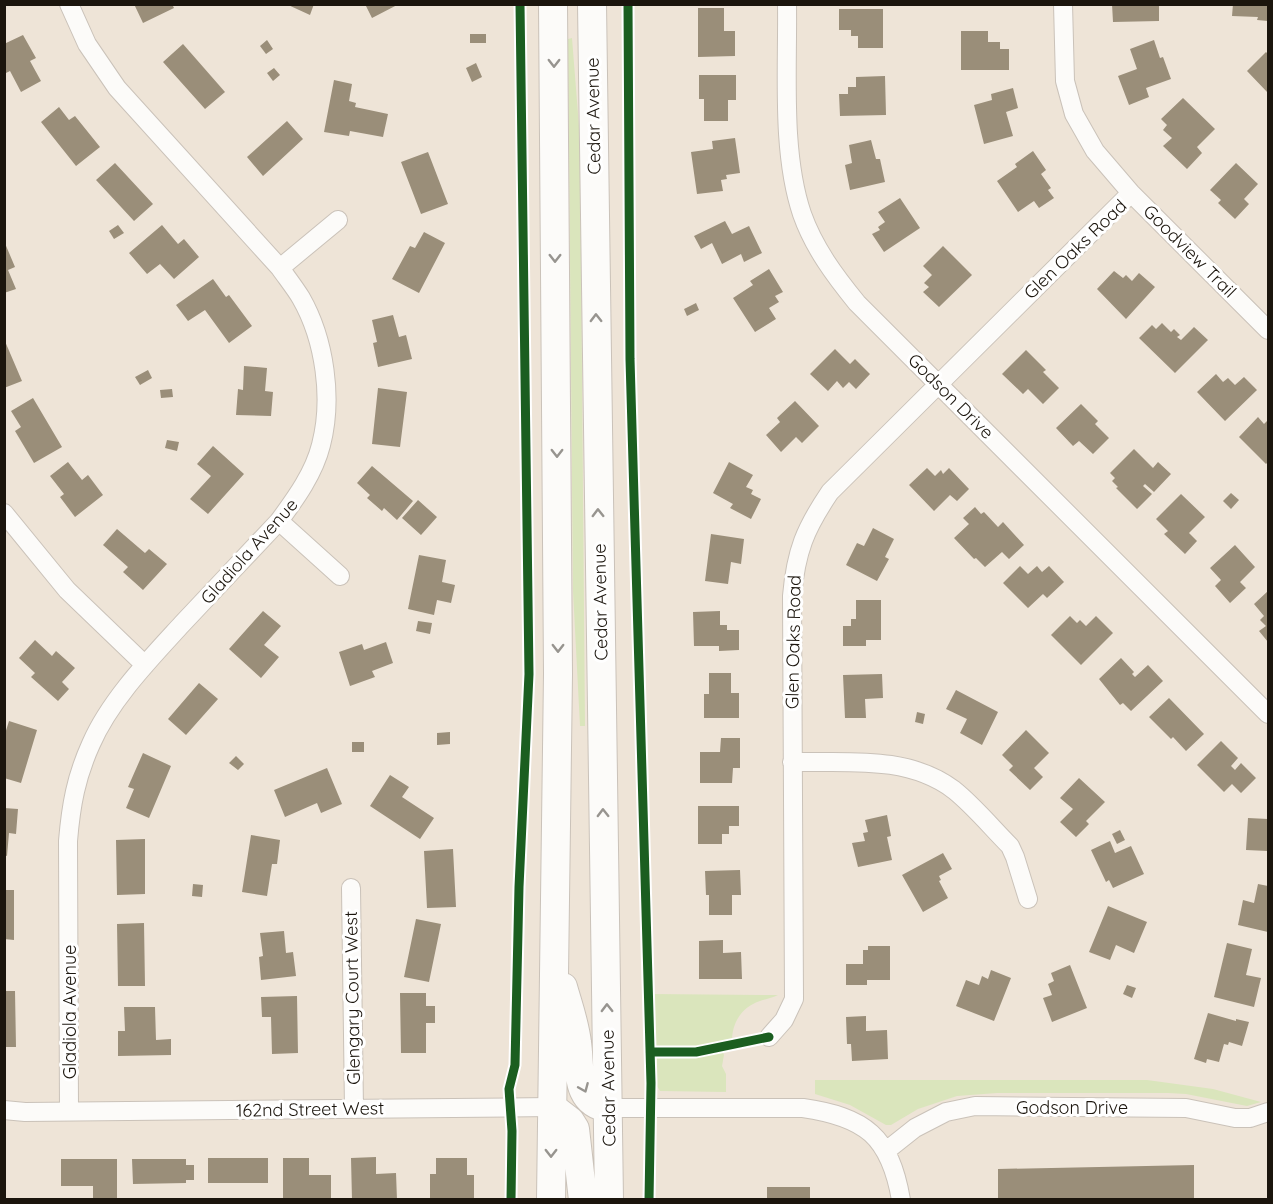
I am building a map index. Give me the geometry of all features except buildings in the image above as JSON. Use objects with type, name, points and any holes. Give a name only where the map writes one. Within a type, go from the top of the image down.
[{"type":"main road","points":[[551,1200],[558,674],[554,4]]},
{"type":"main road","name":"Cedar Avenue","points":[[592,4],[609,1200]]},
{"type":"main road","points":[[554,950],[577,1041],[584,1092],[598,1107],[609,1108]]},
{"type":"main road","points":[[552,1107],[570,1121],[575,1129],[583,1200]]},
{"type":"street","name":"Gladiola Avenue","points":[[69,4],[87,44],[117,87],[280,268],[302,299],[315,330],[326,392],[321,446],[299,495],[279,521],[145,665],[109,713],[91,742],[71,804],[68,841],[69,1111]]},
{"type":"street","name":"Godson Drive","points":[[787,4],[789,146],[802,215],[822,257],[857,303],[1269,714]]},
{"type":"street","name":"Goodview Trail","points":[[1063,4],[1064,69],[1074,114],[1095,151],[1131,193],[1269,330]]},
{"type":"street","name":"Glen Oaks Road","points":[[769,1037],[784,1020],[794,999],[792,596],[794,566],[802,540],[813,517],[830,492],[938,382],[1131,193]]},
{"type":"street","points":[[280,268],[338,220]]},
{"type":"street","points":[[4,513],[67,590],[145,665]]},
{"type":"street","points":[[279,521],[340,576]]},
{"type":"street","points":[[792,762],[902,765],[919,771],[954,790],[1010,846],[1028,899]]},
{"type":"street","name":"Glengary Court West","points":[[351,888],[354,1108]]},
{"type":"street","name":"Godson Drive","points":[[886,1151],[915,1128],[946,1112],[975,1106],[1185,1108],[1235,1118],[1250,1118],[1269,1112]]},
{"type":"street","name":"162nd Street West","points":[[4,1110],[26,1112],[552,1107]]},
{"type":"street","points":[[609,1108],[812,1109],[839,1115],[867,1128],[886,1151],[898,1180],[902,1200]]},
{"type":"green space","points":[[572,38],[580,139],[585,726],[580,726],[573,591],[568,39]]},
{"type":"green space","points":[[650,994],[778,995],[743,1011],[736,1022],[732,1041],[686,1049],[653,1048]]},
{"type":"green space","points":[[722,1050],[726,1092],[660,1091],[654,1081],[653,1057],[706,1055]]},
{"type":"green space","points":[[815,1080],[1147,1080],[1213,1089],[1261,1102],[1247,1106],[1186,1094],[1168,1093],[997,1093],[957,1096],[918,1109],[891,1125],[886,1125],[850,1105],[815,1094]]},
{"type":"cycle path","points":[[511,1200],[512,1131],[509,1089],[515,1065],[519,887],[529,674],[520,4]]},
{"type":"cycle path","points":[[628,4],[630,359],[651,1083],[649,1200]]},
{"type":"cycle path","points":[[650,1052],[696,1052],[769,1037]]}]
